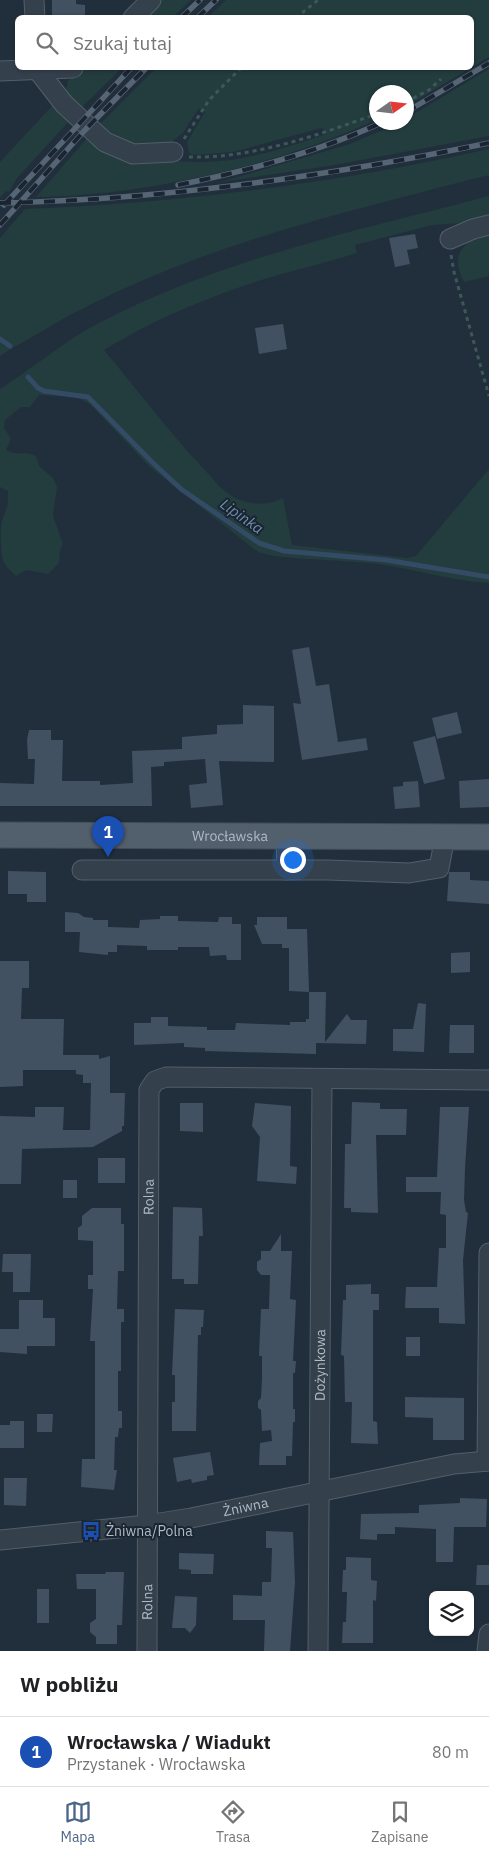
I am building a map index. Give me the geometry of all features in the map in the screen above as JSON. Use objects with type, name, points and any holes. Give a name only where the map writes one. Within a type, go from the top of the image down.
[{"type":"main road","name":"Wrocławska","points":[[0,835],[489,837]]},
{"type":"street","points":[[34,0],[35,15]]},
{"type":"street","points":[[136,15],[151,0]]},
{"type":"street","points":[[0,71],[18,70]]},
{"type":"street","points":[[37,70],[64,104],[105,142],[133,154],[173,152]]},
{"type":"street","points":[[450,240],[473,229],[489,225]]},
{"type":"street","points":[[286,870],[288,836]]},
{"type":"street","points":[[82,870],[286,870],[409,873],[438,868],[445,837]]},
{"type":"street","name":"Rolna","points":[[147,1651],[149,1090],[155,1081],[166,1077],[489,1080]]},
{"type":"street","name":"Dożynkowa","points":[[318,1651],[322,1079]]},
{"type":"street","points":[[488,1461],[489,1253]]},
{"type":"street","name":"Żniwna","points":[[0,1540],[147,1525],[454,1464],[488,1461]]},
{"type":"street","points":[[487,1651],[489,1634]]},
{"type":"path","points":[[300,15],[318,0]]},
{"type":"path","points":[[239,70],[209,100],[195,124],[173,152],[184,157],[210,158],[234,155],[324,131],[369,116]]},
{"type":"path","points":[[414,98],[429,90],[441,79]]},
{"type":"path","points":[[450,240],[454,272],[489,396]]},
{"type":"green space","points":[[156,0],[191,0],[175,15],[141,15]]},
{"type":"green space","points":[[226,0],[489,0],[489,57],[474,66],[474,15],[210,15]]},
{"type":"green space","points":[[489,69],[489,136],[335,165],[221,182],[350,144],[383,130],[414,130],[414,114]]},
{"type":"green space","points":[[81,70],[120,70],[80,109],[66,90],[68,81]]},
{"type":"green space","points":[[154,70],[468,70],[414,102],[414,85],[369,85],[369,123],[296,151],[254,164],[210,175],[121,191],[36,197],[89,136],[100,150],[107,149],[186,162],[214,162],[247,157],[279,149],[326,134],[322,128],[233,152],[194,155],[189,153],[187,142],[205,112],[199,108],[183,133],[167,145],[120,145],[98,126]]},
{"type":"green space","points":[[52,106],[71,119],[17,178],[9,192],[6,191],[0,198],[0,162]]},
{"type":"green space","points":[[489,149],[489,175],[320,219],[209,254],[154,275],[101,299],[0,356],[0,238],[25,209],[142,202],[258,190],[374,172]]},
{"type":"green space","points":[[489,196],[489,221],[432,225],[355,245],[357,253],[257,281],[207,299],[154,322],[104,350],[177,439],[225,491],[242,501],[256,504],[270,503],[283,498],[292,545],[407,558],[416,556],[489,469],[489,583],[461,580],[378,564],[274,556],[258,552],[150,467],[90,404],[77,397],[39,395],[30,407],[21,407],[5,420],[4,428],[11,439],[6,450],[36,456],[39,466],[53,478],[57,487],[53,516],[63,544],[59,563],[48,574],[26,570],[16,576],[7,567],[2,558],[1,541],[1,524],[7,506],[8,491],[0,487],[0,389],[97,324],[144,301],[191,282],[289,249]]},
{"type":"green space","points":[[489,231],[489,276],[464,282],[458,263],[461,250],[466,244]]},
{"type":"building","points":[[52,0],[76,0],[76,4],[85,5],[85,15],[52,15]]},
{"type":"building","points":[[415,234],[418,248],[407,250],[410,264],[395,267],[389,238]]},
{"type":"building","points":[[283,324],[287,349],[259,354],[255,328]]},
{"type":"building","points":[[309,647],[316,686],[329,684],[338,742],[366,738],[368,750],[302,760],[293,703],[301,704],[292,650]]},
{"type":"building","points":[[243,705],[274,706],[274,762],[219,761],[223,805],[191,808],[189,785],[207,783],[205,759],[164,762],[164,766],[151,767],[152,806],[0,806],[0,783],[34,784],[35,759],[28,759],[27,740],[29,730],[51,730],[51,740],[63,740],[62,781],[100,781],[100,785],[133,783],[132,751],[182,749],[182,737],[217,734],[217,725],[243,724]]},
{"type":"building","points":[[457,712],[462,733],[437,739],[432,718]]},
{"type":"building","points":[[435,736],[445,779],[424,784],[413,742]]},
{"type":"building","points":[[489,779],[489,807],[460,808],[459,781]]},
{"type":"building","points":[[418,781],[420,807],[395,809],[393,787],[403,786],[403,782]]},
{"type":"building","points":[[8,871],[46,872],[46,902],[27,902],[27,894],[8,894]]},
{"type":"building","points":[[449,872],[470,872],[470,880],[489,881],[489,904],[447,901]]},
{"type":"building","points":[[65,912],[78,913],[84,917],[93,918],[93,920],[108,920],[108,927],[139,928],[140,920],[160,919],[160,916],[178,916],[178,921],[218,922],[219,917],[232,917],[232,924],[241,924],[241,960],[227,960],[226,955],[210,956],[209,947],[147,950],[147,946],[117,945],[117,952],[108,952],[108,955],[79,952],[80,932],[65,932]]},
{"type":"building","points":[[257,917],[287,917],[287,929],[307,929],[309,992],[289,991],[289,948],[282,948],[282,944],[262,944],[254,925],[257,925]]},
{"type":"building","points":[[470,952],[470,972],[451,973],[451,953]]},
{"type":"building","points":[[0,961],[29,961],[29,988],[22,988],[21,1019],[64,1019],[63,1055],[99,1055],[99,1059],[110,1056],[110,1093],[125,1093],[124,1126],[122,1126],[122,1131],[93,1147],[22,1149],[21,1184],[0,1184],[0,1116],[35,1117],[35,1107],[64,1107],[63,1130],[90,1130],[91,1083],[83,1083],[83,1075],[76,1074],[76,1070],[23,1070],[23,1086],[0,1087]]},
{"type":"building","points":[[309,992],[326,992],[325,1042],[347,1014],[351,1020],[367,1020],[366,1044],[316,1043],[316,1054],[205,1051],[205,1048],[184,1047],[184,1043],[134,1045],[134,1023],[151,1023],[151,1017],[168,1017],[168,1026],[207,1027],[207,1030],[235,1030],[236,1023],[290,1025],[290,1022],[306,1022],[306,1019],[309,1019]]},
{"type":"building","points":[[418,1003],[426,1004],[424,1052],[393,1051],[393,1029],[413,1029]]},
{"type":"building","points":[[450,1025],[474,1025],[474,1053],[449,1053]]},
{"type":"building","points":[[352,1102],[380,1103],[380,1109],[407,1109],[406,1135],[376,1135],[378,1213],[351,1212],[351,1208],[344,1208],[345,1144],[351,1144]]},
{"type":"building","points":[[180,1103],[203,1103],[203,1132],[180,1131]]},
{"type":"building","points":[[255,1103],[291,1106],[290,1166],[297,1167],[296,1184],[257,1181],[260,1137],[252,1126]]},
{"type":"building","points":[[440,1107],[469,1107],[464,1200],[466,1212],[468,1213],[463,1260],[465,1324],[439,1323],[439,1308],[405,1308],[406,1287],[437,1287],[439,1248],[446,1248],[446,1215],[440,1214],[441,1192],[406,1192],[406,1177],[437,1177]]},
{"type":"building","points":[[98,1158],[125,1158],[125,1183],[98,1183]]},
{"type":"building","points":[[63,1180],[77,1180],[77,1198],[63,1198]]},
{"type":"building","points":[[173,1207],[202,1208],[203,1236],[199,1236],[198,1284],[184,1284],[184,1279],[172,1279]]},
{"type":"building","points":[[92,1208],[121,1208],[121,1224],[124,1224],[124,1271],[118,1271],[117,1309],[124,1309],[124,1322],[121,1322],[121,1371],[118,1371],[118,1411],[122,1411],[122,1428],[119,1428],[118,1437],[115,1437],[114,1470],[117,1470],[114,1490],[81,1487],[82,1459],[95,1459],[95,1341],[90,1341],[93,1289],[88,1289],[88,1275],[93,1275],[93,1241],[78,1240],[78,1228],[82,1225],[82,1216]]},
{"type":"building","points":[[281,1234],[281,1251],[292,1251],[290,1299],[296,1300],[293,1361],[296,1361],[295,1373],[293,1373],[295,1422],[293,1422],[292,1456],[286,1456],[286,1465],[259,1465],[260,1443],[272,1441],[271,1430],[262,1431],[261,1410],[258,1408],[258,1401],[261,1398],[262,1378],[262,1356],[259,1356],[261,1309],[269,1309],[270,1275],[261,1275],[257,1270],[257,1262],[261,1259],[261,1251],[270,1251]]},
{"type":"building","points":[[3,1254],[31,1254],[30,1292],[13,1292],[13,1272],[2,1272]]},
{"type":"building","points":[[371,1284],[371,1294],[379,1294],[379,1310],[373,1310],[373,1421],[377,1422],[378,1444],[351,1443],[352,1402],[345,1402],[344,1356],[341,1355],[343,1300],[346,1300],[346,1285]]},
{"type":"building","points":[[19,1300],[43,1300],[43,1318],[55,1318],[55,1346],[27,1346],[27,1354],[0,1352],[0,1329],[19,1329]]},
{"type":"building","points":[[175,1309],[204,1310],[203,1327],[201,1327],[201,1335],[198,1335],[196,1431],[172,1431],[172,1402],[175,1402],[175,1375],[172,1375]]},
{"type":"building","points":[[406,1337],[420,1337],[420,1356],[406,1356]]},
{"type":"building","points":[[405,1397],[464,1398],[464,1440],[433,1440],[433,1418],[405,1417]]},
{"type":"building","points":[[37,1414],[53,1414],[52,1432],[37,1432]]},
{"type":"building","points":[[10,1421],[24,1421],[24,1448],[0,1448],[0,1425],[10,1425]]},
{"type":"building","points":[[210,1452],[214,1475],[207,1476],[207,1480],[192,1483],[191,1479],[177,1482],[173,1458]]},
{"type":"building","points":[[4,1478],[27,1478],[26,1506],[4,1505]]},
{"type":"building","points":[[460,1498],[487,1499],[486,1527],[454,1527],[453,1562],[436,1562],[436,1529],[395,1527],[395,1534],[377,1534],[377,1540],[360,1539],[361,1514],[419,1513],[419,1505],[460,1503]]},
{"type":"building","points":[[266,1531],[293,1532],[295,1582],[290,1651],[264,1651],[265,1620],[233,1620],[233,1595],[262,1596],[262,1582],[271,1582],[272,1548],[266,1548]]},
{"type":"building","points":[[179,1553],[214,1554],[213,1574],[191,1574],[191,1570],[179,1569]]},
{"type":"building","points":[[346,1557],[371,1558],[371,1580],[377,1581],[376,1601],[373,1600],[373,1643],[342,1643],[343,1622],[346,1622],[347,1592],[342,1592],[343,1570],[346,1570]]},
{"type":"building","points":[[477,1565],[489,1565],[489,1585],[476,1585]]},
{"type":"building","points":[[106,1572],[124,1572],[122,1625],[117,1625],[117,1644],[96,1644],[96,1637],[90,1632],[90,1623],[96,1619],[96,1589],[77,1589],[76,1574],[105,1574]]},
{"type":"building","points":[[37,1589],[49,1589],[49,1623],[37,1623]]},
{"type":"building","points":[[175,1596],[197,1597],[196,1625],[190,1633],[185,1628],[172,1628]]},
{"type":"waterway","name":"Lipinka","points":[[0,339],[10,346]]},
{"type":"waterway","name":"Lipinka","points":[[28,377],[38,388],[44,391],[88,397],[181,489],[259,543],[284,551],[386,560],[489,577]]},
{"type":"railway","points":[[184,15],[200,0]]},
{"type":"railway","points":[[200,15],[216,0]]},
{"type":"railway","points":[[414,107],[489,63]]},
{"type":"railway","points":[[4,205],[129,70]]},
{"type":"railway","points":[[0,225],[84,131],[144,70]]},
{"type":"railway","points":[[178,185],[282,160],[333,143],[369,128]]},
{"type":"railway","points":[[0,203],[123,197],[246,184],[368,166],[489,143]]},
{"type":"place","name":"Wrocławska / Wiadukt","points":[[108,857]]},
{"type":"place","name":"Żniwna/Polna","points":[[91,1531]]}]
